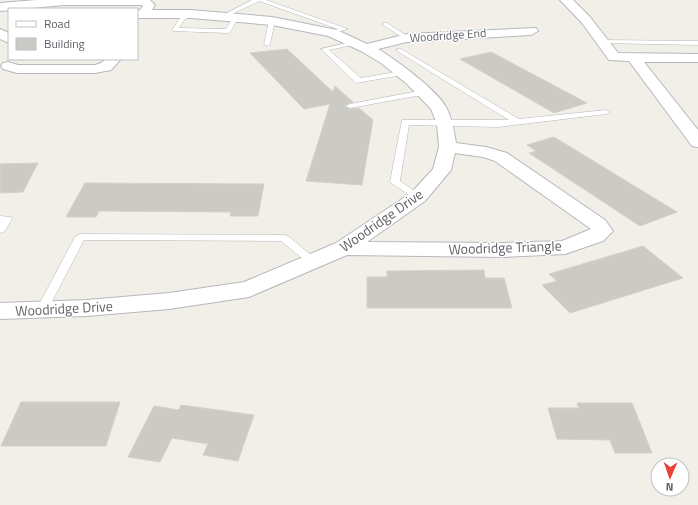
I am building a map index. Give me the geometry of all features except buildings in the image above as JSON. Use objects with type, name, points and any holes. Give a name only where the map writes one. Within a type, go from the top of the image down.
[{"type":"street","points":[[566,0],[586,20],[614,57],[698,58]]},
{"type":"street","points":[[0,7],[13,3],[52,4],[144,1],[149,5],[139,18]]},
{"type":"street","name":"Woodridge Drive","points":[[0,310],[87,308],[169,301],[249,289],[344,248],[418,197],[442,170],[448,147],[445,124],[438,106],[402,73],[392,55],[361,45],[332,33],[223,12],[139,18]]},
{"type":"street","name":"Woodridge End","points":[[361,45],[407,38],[531,30]]},
{"type":"street","points":[[634,58],[698,142]]},
{"type":"street","points":[[9,64],[16,69],[95,68],[106,66],[113,60]]},
{"type":"street","name":"Woodridge Triangle","points":[[344,248],[503,250],[564,247],[595,236],[602,231],[598,224],[501,157],[486,152],[448,147]]},
{"type":"lane","points":[[223,12],[256,0]]},
{"type":"lane","points":[[260,0],[344,29],[332,33]]},
{"type":"lane","points":[[267,44],[272,21]]},
{"type":"lane","points":[[385,24],[407,38]]},
{"type":"lane","points":[[602,42],[698,43]]},
{"type":"lane","points":[[361,45],[324,49],[359,81],[402,73]]},
{"type":"lane","points":[[392,55],[407,55]]},
{"type":"lane","points":[[392,55],[407,55],[518,122]]},
{"type":"lane","points":[[350,106],[424,92]]},
{"type":"lane","points":[[418,197],[395,182],[405,122],[498,124],[606,112]]},
{"type":"lane","points":[[0,219],[7,219],[0,230]]},
{"type":"lane","points":[[42,310],[80,237],[284,238],[312,261]]}]
